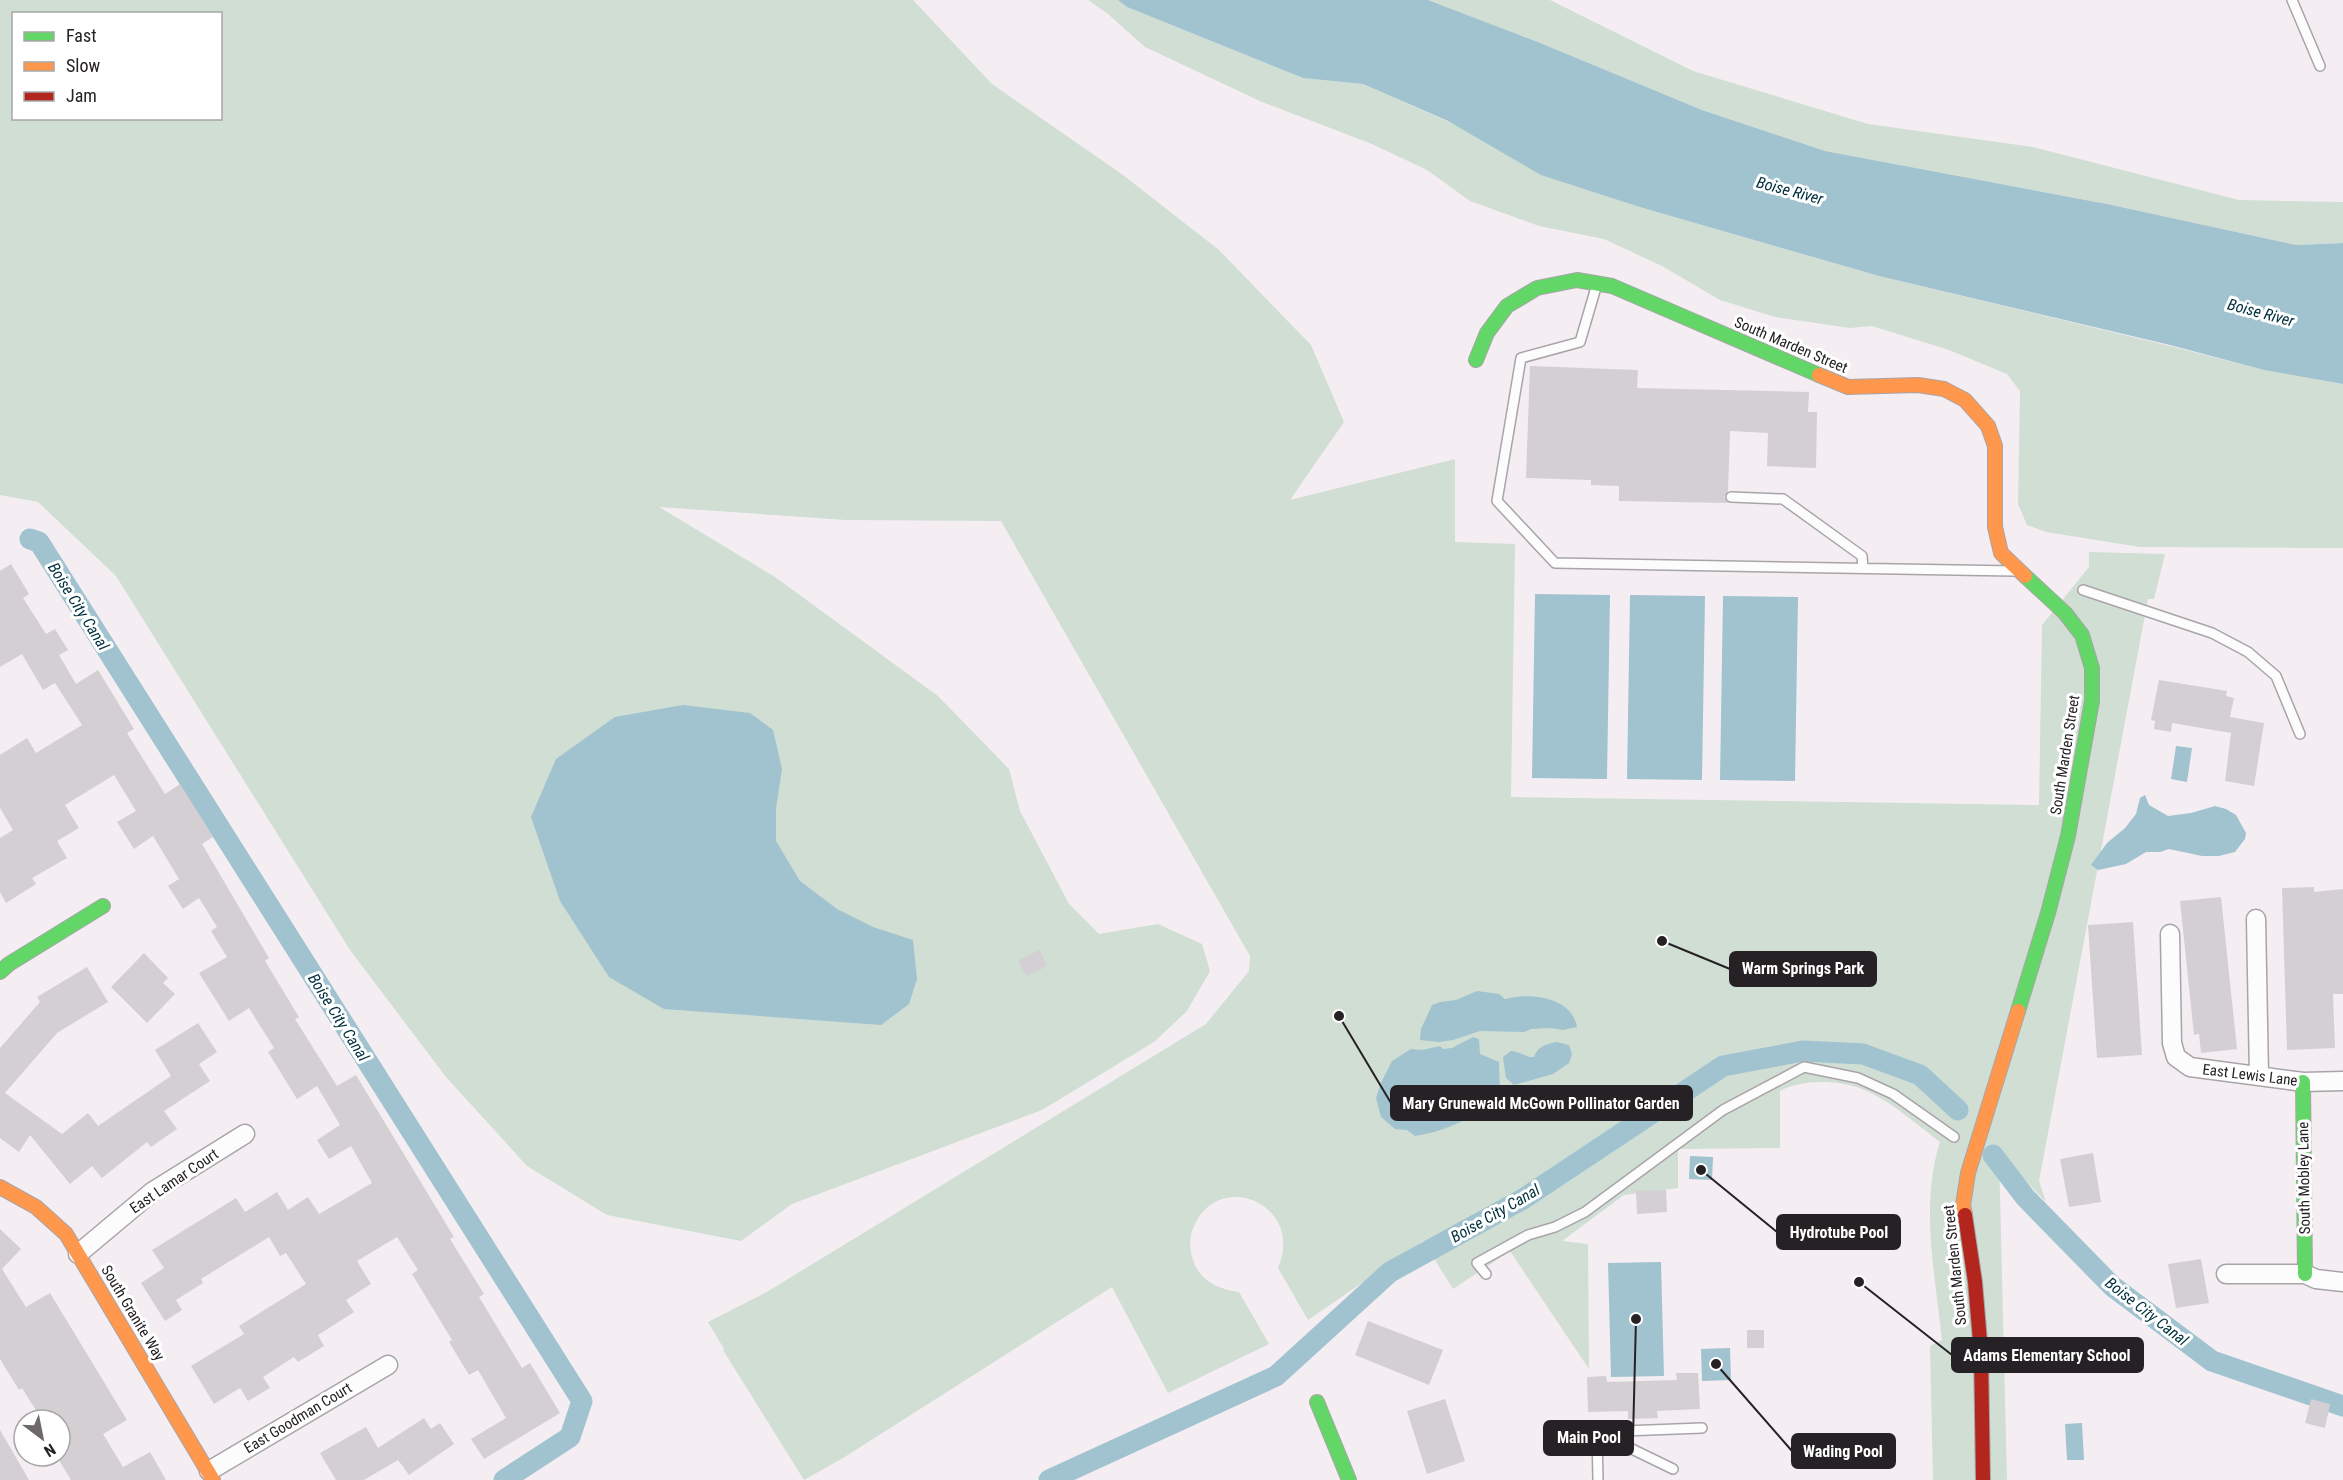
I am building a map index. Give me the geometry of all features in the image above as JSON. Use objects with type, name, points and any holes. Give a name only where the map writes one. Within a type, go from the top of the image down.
[{"type":"street","name":"South Marden Street","points":[[1476,360],[1487,333],[1506,306],[1537,288],[1577,280],[1612,286],[1848,387],[1918,385],[1944,389],[1965,400],[1988,426],[1995,446],[1995,527],[2001,553],[2065,613],[2082,635],[2092,668],[2092,700],[2068,836],[2059,873],[1966,1184],[1963,1205],[1975,1282],[1981,1353],[1983,1480]]},
{"type":"street","points":[[0,972],[9,964],[103,906]]},
{"type":"street","points":[[2256,919],[2259,1076]]},
{"type":"street","name":"East Lewis Lane","points":[[2170,934],[2172,1043],[2176,1057],[2190,1067],[2303,1082],[2343,1081]]},
{"type":"street","name":"South Mobley Lane","points":[[2303,1082],[2305,1274]]},
{"type":"street","name":"East Lamar Court","points":[[78,1254],[152,1192],[245,1134]]},
{"type":"street","name":"South Granite Way","points":[[0,1187],[32,1203],[51,1216],[66,1234],[211,1476]]},
{"type":"street","points":[[2226,1274],[2305,1274],[2316,1280],[2343,1282]]},
{"type":"street","name":"East Goodman Court","points":[[211,1476],[388,1365]]},
{"type":"street","points":[[1317,1402],[1349,1480]]},
{"type":"lane","points":[[2292,0],[2320,66]]},
{"type":"lane","points":[[1597,284],[1580,342],[1521,358],[1497,501],[1555,563],[2018,571]]},
{"type":"lane","points":[[1731,497],[1783,499],[1862,556],[1863,568]]},
{"type":"lane","points":[[2083,590],[2212,633],[2248,652],[2276,676],[2288,699],[2300,734]]},
{"type":"lane","points":[[1486,1274],[1477,1263],[1528,1235],[1555,1227],[1585,1212],[1723,1110],[1804,1068],[1858,1078],[1893,1094],[1954,1137]]},
{"type":"lane","points":[[1597,1432],[1702,1428]]},
{"type":"lane","points":[[1597,1432],[1673,1469]]},
{"type":"lane","points":[[1597,1432],[1598,1480]]},
{"type":"shaded area","points":[[0,0],[913,0],[992,84],[1123,175],[1219,250],[1311,345],[1344,422],[1290,500],[1455,459],[1455,542],[1515,544],[1511,797],[2039,805],[2042,625],[2089,567],[2089,552],[2165,554],[2154,599],[2148,599],[2039,1181],[2046,1202],[1999,1153],[2007,1480],[1933,1480],[1930,1346],[1942,1340],[1930,1215],[1934,1166],[1940,1142],[1883,1099],[1853,1086],[1821,1082],[1799,1084],[1780,1091],[1780,1148],[1678,1149],[1678,1188],[1624,1195],[1562,1241],[1588,1244],[1589,1369],[1510,1251],[1453,1289],[1423,1241],[1308,1320],[1278,1268],[1283,1246],[1280,1227],[1270,1212],[1256,1202],[1240,1197],[1223,1199],[1207,1208],[1195,1224],[1190,1242],[1193,1260],[1205,1279],[1224,1289],[1239,1292],[1269,1344],[1168,1393],[1112,1287],[843,1458],[804,1480],[708,1322],[765,1293],[1206,1024],[1249,971],[1250,956],[1001,521],[846,520],[659,507],[775,577],[938,696],[1009,769],[1020,811],[1069,904],[1099,934],[1158,924],[1202,944],[1210,971],[1187,1011],[1154,1042],[1042,1110],[792,1204],[741,1241],[607,1215],[527,1166],[446,1077],[350,950],[116,576],[38,502],[0,495]]},
{"type":"shaded area","points":[[1088,0],[1118,0],[1127,7],[1303,78],[1363,84],[1643,208],[1879,276],[2264,370],[2343,384],[2343,548],[2140,547],[2046,532],[2027,525],[2018,504],[2020,391],[2007,374],[1949,350],[1872,326],[1850,328],[1775,317],[1720,300],[1662,266],[1604,239],[1539,226],[1470,201],[1427,170],[1372,144],[1262,102],[1145,47],[1108,14]]},
{"type":"shaded area","points":[[1428,0],[1550,0],[1693,71],[1868,124],[2033,147],[2239,200],[2343,202],[2343,243],[2296,245],[2107,204],[1825,151],[1702,110],[1538,42]]},
{"type":"water","name":"Boise River","points":[[1118,0],[1428,0],[1538,42],[1702,110],[1825,151],[2107,204],[2296,245],[2343,243],[2343,384],[2264,370],[2170,345],[1879,276],[1643,208],[1541,175],[1448,121],[1363,84],[1303,78],[1127,7]]},
{"type":"water","points":[[1535,594],[1610,595],[1607,779],[1532,778]]},
{"type":"water","points":[[1630,595],[1705,596],[1702,780],[1627,779]]},
{"type":"water","points":[[1723,596],[1798,597],[1795,781],[1720,780]]},
{"type":"water","points":[[683,705],[750,713],[773,730],[782,769],[776,808],[776,841],[800,881],[837,909],[873,927],[913,940],[917,979],[909,1004],[881,1025],[664,1009],[609,977],[560,901],[531,817],[556,759],[615,717]]},
{"type":"water","points":[[2176,746],[2192,748],[2187,782],[2171,779]]},
{"type":"water","points":[[2145,795],[2149,805],[2168,816],[2191,813],[2215,806],[2226,809],[2236,815],[2246,833],[2245,839],[2235,852],[2219,856],[2202,856],[2169,849],[2160,852],[2146,852],[2126,864],[2098,870],[2091,865],[2107,843],[2125,828],[2136,814],[2140,798]]},
{"type":"water","points":[[1477,991],[1499,994],[1505,999],[1526,996],[1549,999],[1567,1009],[1577,1027],[1563,1030],[1531,1029],[1524,1032],[1480,1031],[1453,1040],[1439,1042],[1420,1040],[1421,1029],[1432,1005],[1456,1000]]},
{"type":"water","points":[[1473,1037],[1479,1039],[1480,1054],[1499,1062],[1500,1096],[1460,1122],[1415,1136],[1407,1130],[1395,1129],[1381,1117],[1376,1098],[1392,1061],[1411,1049],[1422,1050],[1440,1046],[1443,1049],[1452,1048]]},
{"type":"water","points":[[1557,1042],[1569,1045],[1572,1054],[1569,1063],[1553,1074],[1514,1085],[1506,1078],[1503,1057],[1511,1051],[1534,1057],[1543,1046]]},
{"type":"water","points":[[1690,1156],[1713,1157],[1712,1180],[1689,1179]]},
{"type":"water","points":[[1661,1262],[1664,1376],[1611,1377],[1608,1263]]},
{"type":"water","points":[[1730,1348],[1731,1380],[1702,1381],[1701,1349]]},
{"type":"water","points":[[2082,1423],[2084,1460],[2067,1460],[2065,1424]]},
{"type":"building","points":[[1530,366],[1638,370],[1637,388],[1809,392],[1808,412],[1817,412],[1816,468],[1767,466],[1768,433],[1730,431],[1728,491],[1724,497],[1728,503],[1619,501],[1619,486],[1591,485],[1591,480],[1526,478]]},
{"type":"building","points":[[11,564],[29,594],[23,598],[46,634],[55,629],[68,650],[59,655],[76,684],[98,670],[134,729],[127,733],[165,794],[180,784],[213,837],[202,844],[269,958],[265,961],[299,1017],[295,1019],[337,1086],[356,1075],[454,1237],[450,1239],[484,1294],[479,1297],[522,1368],[530,1363],[560,1413],[484,1459],[471,1439],[506,1418],[478,1370],[469,1375],[449,1342],[452,1340],[412,1274],[418,1270],[397,1237],[357,1261],[371,1284],[346,1300],[354,1312],[318,1335],[324,1346],[298,1362],[294,1357],[263,1377],[270,1388],[248,1401],[240,1388],[214,1404],[191,1366],[244,1334],[239,1326],[306,1284],[286,1253],[280,1256],[269,1237],[201,1279],[203,1283],[176,1300],[182,1310],[165,1321],[141,1283],[164,1268],[152,1250],[236,1198],[245,1212],[277,1192],[288,1210],[308,1197],[319,1214],[372,1183],[351,1146],[329,1159],[317,1140],[340,1125],[317,1086],[297,1099],[268,1052],[274,1048],[249,1008],[229,1021],[199,973],[227,957],[211,931],[217,927],[199,898],[183,909],[168,886],[179,879],[153,836],[134,849],[117,822],[136,811],[114,775],[65,805],[79,828],[57,841],[67,858],[32,878],[36,884],[6,903],[0,892],[0,838],[13,830],[0,808],[0,755],[27,738],[36,753],[82,725],[55,683],[43,690],[22,654],[0,667],[0,571]]},
{"type":"building","points":[[2159,680],[2227,691],[2226,696],[2234,698],[2230,717],[2264,723],[2254,786],[2225,781],[2231,733],[2172,723],[2171,732],[2154,729],[2155,721],[2151,720]]},
{"type":"building","points":[[2314,887],[2314,892],[2343,889],[2343,994],[2333,994],[2335,1048],[2287,1050],[2282,888]]},
{"type":"building","points":[[2221,897],[2237,1049],[2201,1053],[2199,1034],[2194,1035],[2180,901]]},
{"type":"building","points":[[2133,922],[2142,1055],[2097,1058],[2088,925]]},
{"type":"building","points":[[1040,950],[1047,966],[1026,976],[1018,960]]},
{"type":"building","points":[[144,953],[168,978],[163,983],[175,994],[147,1023],[111,987]]},
{"type":"building","points":[[87,967],[108,1002],[57,1033],[5,1093],[62,1134],[88,1113],[98,1126],[171,1076],[155,1050],[198,1023],[217,1052],[199,1064],[210,1081],[164,1111],[177,1129],[151,1147],[147,1142],[102,1178],[92,1166],[70,1184],[30,1135],[19,1152],[0,1138],[0,1048],[40,1002],[37,997]]},
{"type":"building","points":[[2093,1153],[2101,1202],[2069,1207],[2060,1159]]},
{"type":"building","points":[[1666,1190],[1667,1212],[1637,1214],[1636,1191]]},
{"type":"building","points":[[0,1229],[21,1249],[2,1269],[26,1307],[50,1293],[127,1420],[103,1434],[123,1467],[150,1452],[166,1480],[71,1480],[64,1468],[72,1468],[72,1408],[34,1408],[22,1388],[19,1390],[0,1359]]},
{"type":"building","points":[[2201,1259],[2209,1303],[2176,1308],[2168,1264]]},
{"type":"building","points":[[1368,1321],[1443,1350],[1429,1385],[1355,1355]]},
{"type":"building","points":[[1747,1330],[1764,1330],[1764,1348],[1747,1348]]},
{"type":"building","points":[[1676,1373],[1698,1373],[1700,1409],[1657,1411],[1658,1418],[1628,1419],[1628,1411],[1588,1412],[1587,1377],[1606,1376],[1607,1382],[1677,1380]]},
{"type":"building","points":[[1445,1399],[1465,1461],[1427,1474],[1407,1411]]},
{"type":"building","points":[[2311,1399],[2330,1404],[2325,1428],[2305,1423]]},
{"type":"building","points":[[424,1418],[431,1429],[440,1423],[454,1444],[409,1475],[398,1460],[364,1480],[336,1480],[320,1453],[366,1427],[378,1448]]},
{"type":"building","points":[[0,1430],[12,1451],[12,1468],[22,1468],[29,1480],[0,1480]]},
{"type":"waterway","name":"Boise City Canal","points":[[30,539],[39,542],[582,1401],[570,1437],[504,1480]]},
{"type":"waterway","name":"Boise City Canal","points":[[1049,1480],[1276,1376],[1390,1272],[1523,1199],[1723,1066],[1803,1051],[1863,1054],[1920,1075],[1958,1110]]},
{"type":"waterway","name":"Boise City Canal","points":[[1993,1155],[2025,1197],[2112,1286],[2212,1361],[2343,1406]]},
{"type":"traffic: fast","points":[[1476,360],[1487,333],[1507,306],[1537,288],[1577,280],[1612,286],[1819,375]]},
{"type":"traffic: fast","points":[[2018,1011],[2048,913],[2068,836],[2092,701],[2092,668],[2082,635],[2065,613],[2025,576]]},
{"type":"traffic: fast","points":[[0,972],[9,964],[103,906]]},
{"type":"traffic: fast","points":[[2303,1082],[2305,1274]]},
{"type":"traffic: fast","points":[[1317,1402],[1349,1480]]},
{"type":"traffic: slow","points":[[1819,375],[1848,387],[1918,385],[1944,389],[1965,400],[1988,426],[1995,446],[1995,527],[2001,553],[2025,576]]},
{"type":"traffic: slow","points":[[1965,1215],[1963,1205],[1968,1173],[2018,1011]]},
{"type":"traffic: slow","points":[[0,1187],[36,1207],[66,1234],[213,1480]]},
{"type":"traffic: jam","points":[[1965,1215],[1975,1282],[1981,1353],[1983,1480]]},
{"type":"place","name":"Warm Springs Park","points":[[1662,941]]},
{"type":"place","name":"Mary Grunewald McGown Pollinator Garden","points":[[1339,1016]]},
{"type":"place","name":"Hydrotube Pool","points":[[1701,1170]]},
{"type":"place","name":"Adams Elementary School","points":[[1859,1282]]},
{"type":"place","name":"Main Pool","points":[[1636,1319]]},
{"type":"place","name":"Wading Pool","points":[[1716,1364]]}]
